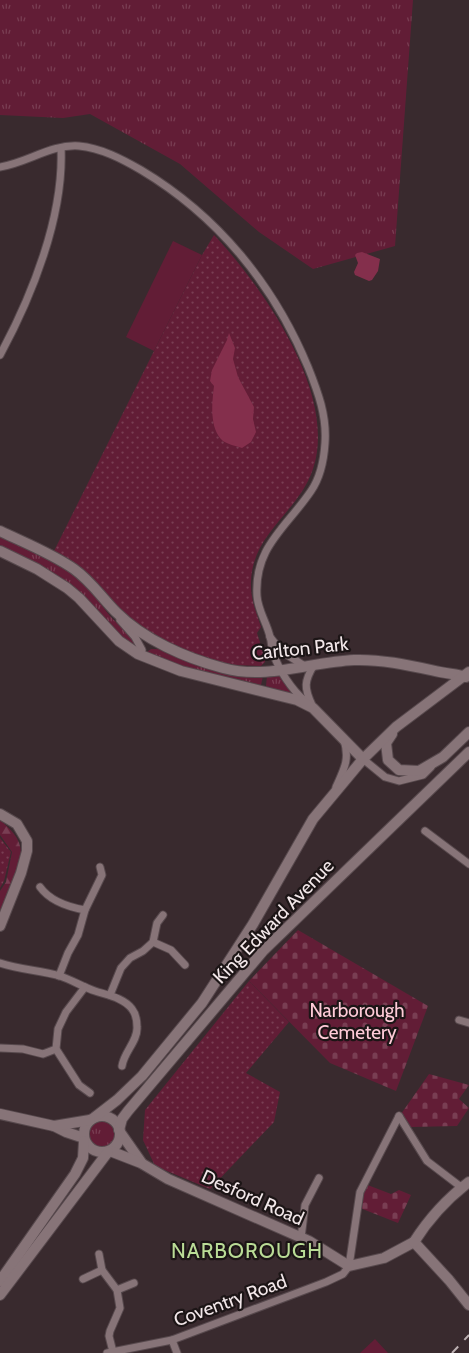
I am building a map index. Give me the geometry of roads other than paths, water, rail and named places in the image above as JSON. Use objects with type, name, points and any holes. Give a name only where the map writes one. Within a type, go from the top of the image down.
[{"type":"street","points":[[0,167],[15,164],[49,150],[61,148],[79,146],[105,152],[126,162],[168,188],[206,217],[246,260],[269,292],[298,344],[322,406],[326,425],[325,444],[319,474],[312,490],[269,544],[260,564],[257,599],[270,637],[272,651],[280,670],[299,696],[313,708]]},
{"type":"street","points":[[0,355],[15,328],[26,302],[47,241],[57,203],[62,171],[61,148]]},
{"type":"street","name":"Carlton Park","points":[[0,531],[46,553],[75,570],[87,580],[117,613],[145,635],[190,656],[234,671],[280,670],[355,660],[381,661],[468,675]]},
{"type":"street","name":"Carlton Park","points":[[0,551],[37,569],[67,588],[79,598],[119,642],[138,654],[181,671],[297,700],[313,708],[363,759],[385,776],[399,781],[423,775],[443,757]]},
{"type":"street","points":[[109,604],[114,614],[135,637],[142,650]]},
{"type":"street","points":[[270,637],[281,651],[309,665],[306,693],[313,708]]},
{"type":"street","name":"King Edward Avenue","points":[[93,1119],[117,1100],[142,1076],[202,1004],[253,924],[313,819],[363,759],[396,727],[468,675]]},
{"type":"street","points":[[396,727],[386,742],[388,760],[399,770],[419,771],[443,757],[469,732]]},
{"type":"street","points":[[332,796],[346,767],[347,752],[343,737]]},
{"type":"street","name":"King Edward Avenue","points":[[0,1295],[109,1151],[118,1143],[122,1119],[128,1111],[258,957],[469,752]]},
{"type":"street","points":[[0,814],[17,824],[27,841],[27,851],[21,873],[0,926]]},
{"type":"street","points":[[425,831],[469,864]]},
{"type":"street","points":[[59,976],[68,953],[78,935],[84,910],[105,876],[100,867]]},
{"type":"street","points":[[40,886],[46,895],[70,907],[84,910]]},
{"type":"street","points":[[110,995],[121,968],[130,958],[143,951],[153,942],[157,923],[163,914]]},
{"type":"street","points":[[152,916],[157,923]]},
{"type":"street","points":[[153,942],[171,950],[185,965]]},
{"type":"street","points":[[0,963],[15,968],[59,976],[110,995],[132,1008],[138,1030],[124,1057],[122,1066]]},
{"type":"street","points":[[85,987],[66,1012],[58,1029],[56,1049],[79,1085],[90,1093]]},
{"type":"street","points":[[459,1020],[469,1023]]},
{"type":"street","points":[[0,1048],[23,1049],[43,1054],[56,1049]]},
{"type":"street","points":[[0,1114],[54,1126],[84,1140],[91,1150],[96,1152],[109,1151]]},
{"type":"street","points":[[54,1126],[101,1116],[113,1120],[120,1131]]},
{"type":"street","points":[[349,1266],[360,1192],[399,1116],[427,1161],[466,1185],[421,1230],[414,1242],[450,1280],[469,1305]]},
{"type":"street","points":[[0,1281],[75,1174],[83,1158],[84,1128],[93,1119]]},
{"type":"street","name":"Desford Road","points":[[120,1131],[141,1163]]},
{"type":"street","name":"Desford Road","points":[[109,1151],[141,1163],[168,1179],[302,1238],[349,1266]]},
{"type":"street","points":[[302,1238],[305,1205],[319,1178]]},
{"type":"street","name":"Coventry Road","points":[[110,1353],[172,1340],[326,1282],[343,1274],[349,1266],[384,1258],[414,1242]]},
{"type":"street","points":[[99,1254],[102,1270],[117,1290],[120,1308],[110,1331],[110,1353]]},
{"type":"street","points":[[83,1279],[102,1270]]},
{"type":"street","points":[[117,1290],[134,1283]]},
{"type":"street","points":[[172,1340],[177,1353]]},
{"type":"railway","points":[[452,1353],[469,1335]]},
{"type":"district","name":"NARBOROUGH","points":[[247,1251]]},
{"type":"park label","name":"Narborough Cemetery","points":[[357,1021]]}]
